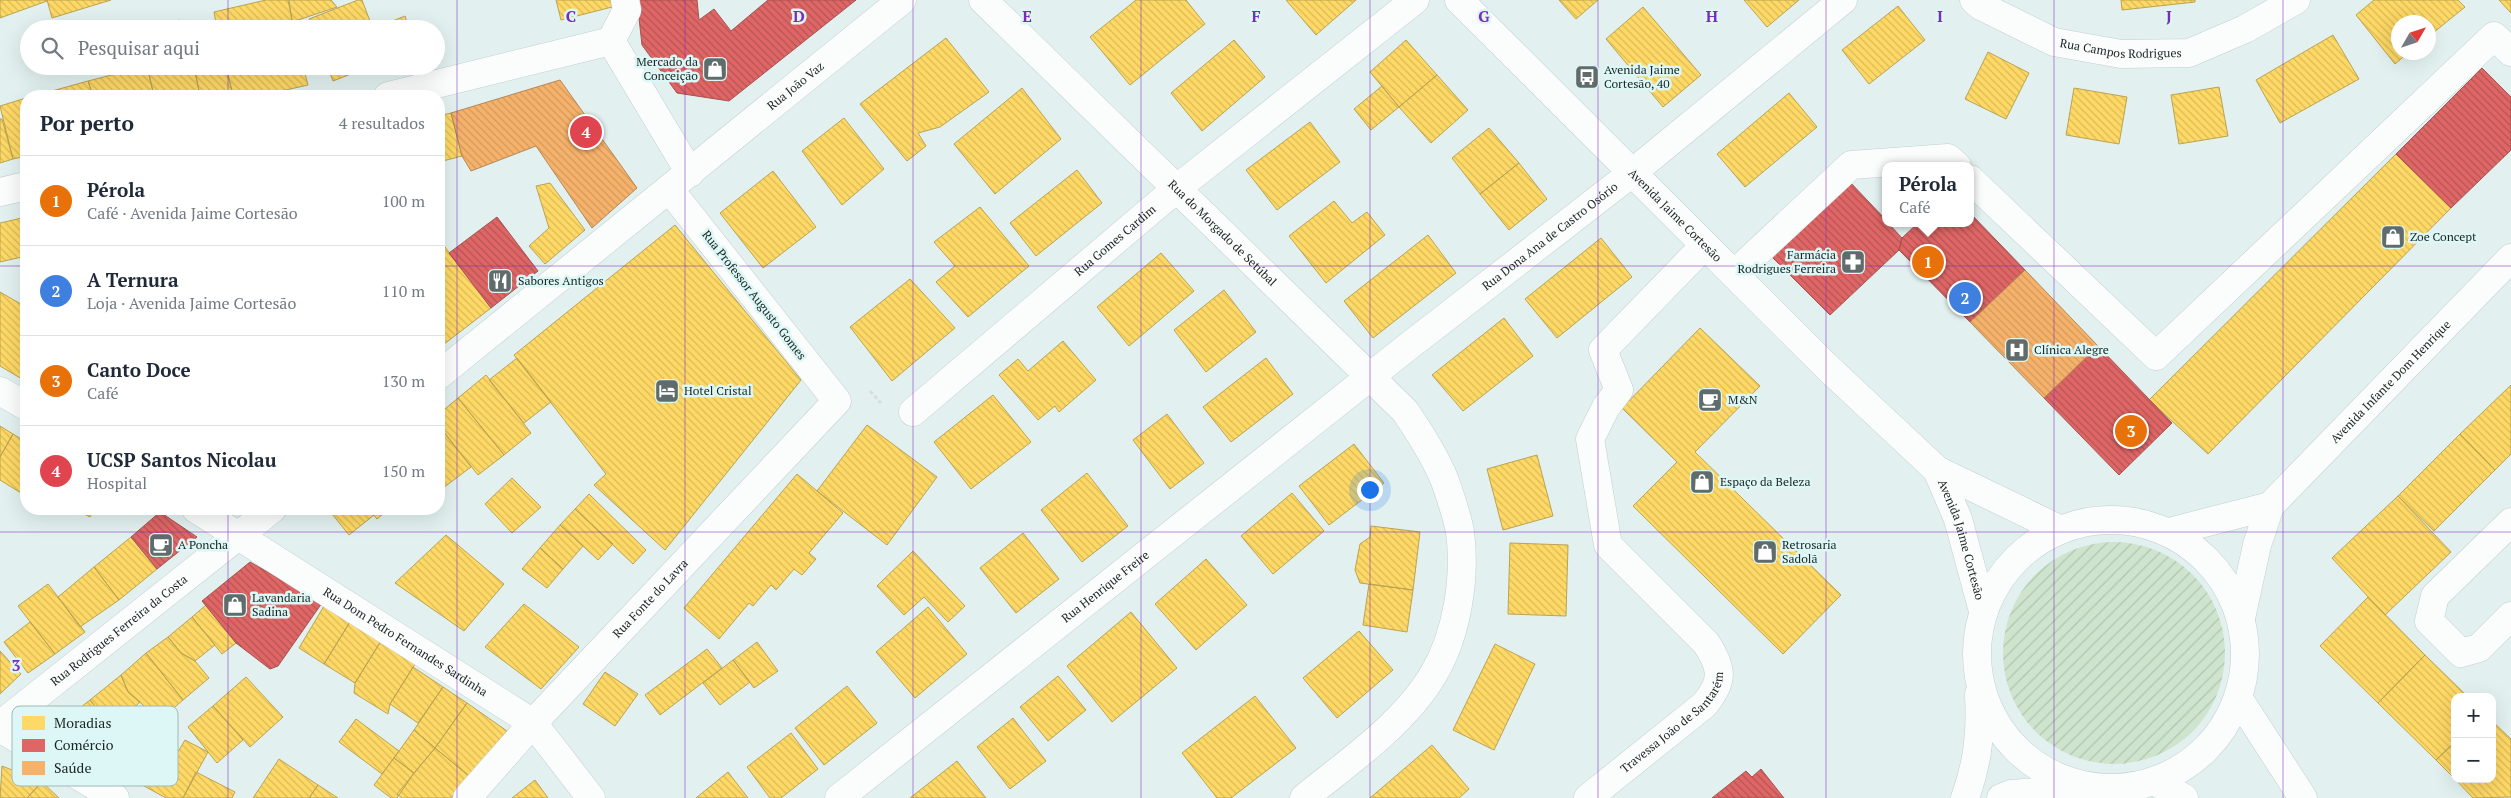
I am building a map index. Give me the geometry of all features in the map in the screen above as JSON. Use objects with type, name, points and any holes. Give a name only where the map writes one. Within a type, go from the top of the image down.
[{"type":"street","points":[[412,90],[611,41],[627,10],[625,0]]},
{"type":"street","name":"Rua João Vaz","points":[[445,370],[680,182],[902,0]]},
{"type":"street","name":"Rua do Morgado de Setúbal","points":[[983,0],[1405,411],[1425,442],[1444,479],[1460,531],[1460,584],[1453,633],[1433,676],[1405,711],[1366,748],[1304,798]]},
{"type":"street","name":"Rua Gomes Cardim","points":[[912,412],[1176,189],[1415,0]]},
{"type":"street","name":"Avenida Jaime Cortesão","points":[[1459,0],[1826,366],[1936,470],[2059,529]]},
{"type":"street","name":"Rua Dona Ana de Castro Osório","points":[[1372,377],[1632,173],[1843,0]]},
{"type":"street","name":"Rua Campos Rodrigues","points":[[1974,0],[1981,6],[2054,42],[2122,54],[2189,53],[2245,29],[2296,0]]},
{"type":"street","points":[[1974,183],[2156,356],[2494,36],[2511,52]]},
{"type":"street","name":"Rua Professor Augusto Gomes","points":[[611,41],[680,182],[837,401]]},
{"type":"street","points":[[1884,162],[1948,158],[1952,162]]},
{"type":"street","points":[[1734,274],[1852,164],[1882,162]]},
{"type":"street","points":[[0,192],[20,187]]},
{"type":"street","name":"Travessa João de Santarém","points":[[1588,798],[1704,705],[1715,691],[1720,671],[1716,658],[1706,643],[1608,545],[1590,438],[1606,407],[1619,390],[1603,350],[1705,245]]},
{"type":"street","name":"Avenida Infante Dom Henrique","points":[[2241,618],[2257,545],[2270,506],[2511,258]]},
{"type":"street","name":"Rua Henrique Freire","points":[[839,798],[1372,377]]},
{"type":"street","points":[[0,391],[20,403]]},
{"type":"street","name":"Rua Fonte do Lavra","points":[[466,798],[533,723],[837,401]]},
{"type":"street","name":"Avenida Jaime Cortesão","points":[[1936,470],[1958,519],[1982,611]]},
{"type":"street","points":[[2169,532],[2270,506]]},
{"type":"street","name":"Rua Dom Pedro Fernandes Sardinha","points":[[206,515],[533,723],[591,798]]},
{"type":"street","name":"Rua Rodrigues Ferreira da Costa","points":[[25,706],[265,515]]},
{"type":"street","points":[[1965,798],[1976,768],[1980,719],[1976,658],[1977,634],[1982,611],[2000,576],[2027,548],[2059,529],[2096,520],[2133,521],[2169,532],[2201,553],[2226,583],[2241,618],[2246,658],[2239,699],[2220,734],[2192,763],[2156,782],[2129,788],[2011,794],[2001,798]]},
{"type":"street","points":[[2511,522],[2435,596],[2430,621],[2461,653],[2479,648],[2511,616]]},
{"type":"street","points":[[1976,658],[1983,696],[2000,731],[2027,760],[2061,780],[2100,789]]},
{"type":"street","points":[[2239,699],[2303,798]]},
{"type":"street","name":"Rua Rodrigues Ferreira da Costa","points":[[0,726],[12,716]]},
{"type":"street","points":[[0,726],[12,734]]},
{"type":"street","points":[[2156,782],[2184,798]]},
{"type":"street","points":[[96,786],[115,798]]},
{"type":"green space","points":[[2114,542],[2146,547],[2166,555],[2192,575],[2212,601],[2220,621],[2225,653],[2220,685],[2212,705],[2192,731],[2166,751],[2146,759],[2114,764],[2082,759],[2062,751],[2036,731],[2016,705],[2008,685],[2003,653],[2008,621],[2016,601],[2036,575],[2062,555],[2082,547]]},
{"type":"building: Moradias","points":[[0,0],[47,0],[47,1],[0,18]]},
{"type":"building: Moradias","points":[[47,0],[111,0],[52,18]]},
{"type":"building: Moradias","points":[[266,0],[288,0],[292,20],[215,20],[214,12]]},
{"type":"building: Moradias","points":[[289,0],[331,0],[337,7],[298,20],[292,20]]},
{"type":"building: Moradias","points":[[362,0],[370,20],[309,20]]},
{"type":"building: Moradias","points":[[556,0],[611,0],[612,7],[561,20]]},
{"type":"building: Moradias","points":[[1136,0],[1186,0],[1205,24],[1130,85],[1090,37]]},
{"type":"building: Moradias","points":[[1286,0],[1356,0],[1316,35]]},
{"type":"building: Moradias","points":[[1559,0],[1598,0],[1576,19]]},
{"type":"building: Moradias","points":[[1744,0],[1799,0],[1767,27]]},
{"type":"building: Moradias","points":[[2121,0],[2195,0],[2195,2],[2122,10]]},
{"type":"building: Moradias","points":[[2374,0],[2458,0],[2465,7],[2436,31],[2436,15],[2391,15],[2391,59],[2356,15]]},
{"type":"building: Moradias","points":[[2499,0],[2511,0],[2511,13]]},
{"type":"building: Moradias","points":[[1898,6],[1925,40],[1869,84],[1842,50]]},
{"type":"building: Moradias","points":[[1643,7],[1701,75],[1663,107],[1606,39]]},
{"type":"building: Moradias","points":[[405,16],[406,20],[395,20]]},
{"type":"building: Moradias","points":[[2333,35],[2359,79],[2280,123],[2256,80]]},
{"type":"building: Moradias","points":[[946,38],[989,92],[940,127],[918,133],[926,146],[907,161],[860,104]]},
{"type":"building: Moradias","points":[[1234,40],[1265,77],[1202,131],[1171,93]]},
{"type":"building: Moradias","points":[[1406,40],[1437,75],[1399,107],[1370,72]]},
{"type":"building: Moradias","points":[[1988,52],[2029,73],[2006,119],[1965,99]]},
{"type":"building: Moradias","points":[[2392,60],[2400,60],[2395,64]]},
{"type":"building: Moradias","points":[[112,75],[149,75],[153,90],[91,90],[88,81]]},
{"type":"building: Moradias","points":[[149,75],[196,75],[199,90],[153,90]]},
{"type":"building: Moradias","points":[[196,75],[228,75],[232,90],[199,90]]},
{"type":"building: Moradias","points":[[228,75],[305,75],[308,85],[286,90],[232,90]]},
{"type":"building: Moradias","points":[[331,75],[348,75],[333,81]]},
{"type":"building: Moradias","points":[[1437,75],[1468,110],[1431,143],[1399,107]]},
{"type":"building: Moradias","points":[[88,81],[91,90],[56,90]]},
{"type":"building: Moradias","points":[[1382,86],[1399,107],[1371,130],[1354,109]]},
{"type":"building: Moradias","points":[[2219,87],[2228,136],[2179,144],[2171,95]]},
{"type":"building: Moradias","points":[[1022,88],[1061,139],[995,194],[954,144]]},
{"type":"building: Moradias","points":[[2074,88],[2127,97],[2119,144],[2066,135]]},
{"type":"building: Moradias","points":[[1789,93],[1817,127],[1745,187],[1717,154]]},
{"type":"building: Moradias","points":[[20,100],[20,157],[13,159],[0,106]]},
{"type":"building: Moradias","points":[[451,113],[462,156],[445,160],[445,114]]},
{"type":"building: Moradias","points":[[844,118],[884,169],[842,205],[802,151]]},
{"type":"building: Moradias","points":[[0,119],[2,119],[13,159],[0,163]]},
{"type":"building: Moradias","points":[[1310,122],[1340,162],[1277,210],[1246,170]]},
{"type":"building: Moradias","points":[[1489,128],[1519,163],[1480,194],[1452,158]]},
{"type":"building: Moradias","points":[[2396,154],[2451,208],[2208,454],[2149,400]]},
{"type":"building: Moradias","points":[[1519,163],[1547,199],[1509,230],[1480,194]]},
{"type":"building: Moradias","points":[[1077,170],[1102,203],[1036,256],[1010,223]]},
{"type":"building: Moradias","points":[[773,171],[816,227],[763,268],[720,213]]},
{"type":"building: Moradias","points":[[550,183],[585,230],[545,264],[529,246],[549,228],[536,186]]},
{"type":"building: Moradias","points":[[1334,201],[1352,223],[1367,212],[1385,235],[1326,283],[1289,236]]},
{"type":"building: Moradias","points":[[980,207],[1029,266],[968,317],[936,282],[955,266],[934,242]]},
{"type":"building: Moradias","points":[[20,218],[20,257],[0,262],[0,223]]},
{"type":"building: Moradias","name":"Hotel Cristal","points":[[675,225],[801,380],[665,550],[594,485],[606,474],[514,355]]},
{"type":"building: Moradias","points":[[1428,235],[1456,273],[1373,338],[1344,301]]},
{"type":"building: Moradias","points":[[1601,238],[1632,277],[1557,338],[1525,299]]},
{"type":"building: Moradias","points":[[445,247],[491,308],[445,343]]},
{"type":"building: Moradias","points":[[1161,253],[1194,291],[1129,346],[1097,307]]},
{"type":"building: Moradias","points":[[910,279],[955,328],[892,381],[850,327]]},
{"type":"building: Moradias","points":[[1224,290],[1256,332],[1206,372],[1174,330]]},
{"type":"building: Moradias","points":[[0,292],[20,304],[20,378],[0,366]]},
{"type":"building: Moradias","points":[[1504,318],[1533,356],[1463,411],[1432,375]]},
{"type":"building: Moradias","points":[[1700,328],[1760,386],[1695,452],[1841,595],[1783,654],[1633,506],[1677,462],[1622,408]]},
{"type":"building: Moradias","points":[[1063,341],[1096,380],[1059,412],[1055,406],[1038,420],[999,375],[1018,359],[1028,371]]},
{"type":"building: Moradias","points":[[517,358],[551,402],[524,423],[489,380]]},
{"type":"building: Moradias","points":[[1266,358],[1293,394],[1231,442],[1203,407]]},
{"type":"building: Moradias","points":[[486,375],[531,433],[504,455],[458,398]]},
{"type":"building: Moradias","points":[[2511,385],[2511,454],[2495,470],[2460,434]]},
{"type":"building: Moradias","points":[[993,395],[1031,442],[971,489],[934,442]]},
{"type":"building: Moradias","points":[[458,398],[504,455],[478,475],[445,434],[445,409]]},
{"type":"building: Moradias","points":[[1167,414],[1204,463],[1170,489],[1133,440]]},
{"type":"building: Moradias","points":[[867,425],[937,477],[887,545],[817,491]]},
{"type":"building: Moradias","points":[[0,426],[13,434],[0,457]]},
{"type":"building: Moradias","points":[[13,434],[20,438],[20,492],[0,480],[0,457]]},
{"type":"building: Moradias","points":[[445,434],[471,467],[445,486]]},
{"type":"building: Moradias","points":[[2460,434],[2495,470],[2434,531],[2398,496]]},
{"type":"building: Moradias","points":[[1354,444],[1384,483],[1329,525],[1299,486]]},
{"type":"building: Moradias","points":[[1537,455],[1553,516],[1503,530],[1487,469]]},
{"type":"building: Moradias","points":[[1087,473],[1128,526],[1082,562],[1041,510]]},
{"type":"building: Moradias","points":[[797,474],[843,513],[809,553],[816,559],[802,575],[794,569],[776,590],[771,585],[753,606],[749,603],[719,639],[684,608]]},
{"type":"building: Moradias","points":[[512,478],[541,507],[512,533],[485,504]]},
{"type":"building: Moradias","points":[[1292,493],[1324,531],[1273,574],[1241,536]]},
{"type":"building: Moradias","points":[[589,494],[646,550],[633,564],[575,509]]},
{"type":"building: Moradias","points":[[2398,496],[2451,552],[2385,615],[2332,558]]},
{"type":"building: Moradias","points":[[575,509],[613,544],[598,560],[560,525]]},
{"type":"building: Moradias","points":[[333,515],[374,515],[349,535]]},
{"type":"building: Moradias","points":[[374,515],[382,515],[377,519]]},
{"type":"building: Moradias","points":[[560,525],[583,546],[563,569],[540,548]]},
{"type":"building: Moradias","points":[[1371,526],[1420,532],[1413,590],[1360,583],[1355,570],[1360,544],[1370,537]]},
{"type":"building: Moradias","points":[[1023,533],[1059,579],[1016,613],[980,568]]},
{"type":"building: Moradias","points":[[446,535],[504,584],[464,631],[395,583]]},
{"type":"building: Moradias","points":[[131,537],[157,569],[119,600],[94,567]]},
{"type":"building: Moradias","points":[[1510,543],[1568,545],[1566,616],[1508,614]]},
{"type":"building: Moradias","points":[[540,548],[563,569],[547,588],[522,569]]},
{"type":"building: Moradias","points":[[913,551],[965,606],[948,622],[924,597],[904,615],[877,586]]},
{"type":"building: Moradias","points":[[1206,559],[1247,605],[1196,650],[1155,604]]},
{"type":"building: Moradias","points":[[94,567],[119,600],[80,627],[58,597]]},
{"type":"building: Moradias","points":[[48,584],[85,632],[55,654],[18,606]]},
{"type":"building: Moradias","points":[[1369,584],[1413,590],[1407,632],[1363,625]]},
{"type":"building: Moradias","points":[[2368,597],[2425,655],[2378,703],[2320,646]]},
{"type":"building: Moradias","points":[[524,604],[579,647],[541,689],[485,647]]},
{"type":"building: Moradias","points":[[206,605],[236,643],[222,654],[192,617]]},
{"type":"building: Moradias","points":[[324,606],[350,622],[324,664],[299,648]]},
{"type":"building: Moradias","points":[[928,607],[967,654],[915,698],[876,652]]},
{"type":"building: Moradias","points":[[1131,612],[1177,668],[1112,722],[1067,666]]},
{"type":"building: Moradias","points":[[192,617],[215,645],[195,661],[181,653],[168,637]]},
{"type":"building: Moradias","points":[[30,622],[55,654],[28,673],[4,642]]},
{"type":"building: Moradias","points":[[350,622],[381,641],[355,683],[324,664]]},
{"type":"building: Moradias","points":[[1359,631],[1393,670],[1337,718],[1303,678]]},
{"type":"building: Moradias","points":[[168,637],[181,653],[195,661],[209,678],[183,700],[146,653]]},
{"type":"building: Moradias","points":[[381,641],[417,661],[390,704],[388,714],[354,693],[355,683]]},
{"type":"building: Moradias","points":[[757,642],[778,671],[754,688],[733,660]]},
{"type":"building: Moradias","points":[[1495,644],[1535,664],[1494,750],[1453,730]]},
{"type":"building: Moradias","points":[[707,649],[722,668],[660,715],[645,695]]},
{"type":"building: Moradias","points":[[0,651],[21,674],[0,694]]},
{"type":"building: Moradias","points":[[146,653],[183,700],[176,706],[144,706],[128,692],[121,675]]},
{"type":"building: Moradias","points":[[2425,655],[2464,693],[2451,693],[2451,746],[2436,760],[2378,703]]},
{"type":"building: Moradias","points":[[733,660],[750,682],[720,705],[703,683]]},
{"type":"building: Moradias","points":[[413,667],[443,687],[418,723],[390,704]]},
{"type":"building: Moradias","points":[[605,672],[638,694],[615,726],[583,704]]},
{"type":"building: Moradias","points":[[121,675],[128,692],[140,702],[136,706],[95,706],[90,700]]},
{"type":"building: Moradias","points":[[1058,676],[1086,710],[1048,741],[1020,707]]},
{"type":"building: Moradias","points":[[246,677],[283,717],[250,747],[213,706]]},
{"type":"building: Moradias","points":[[847,686],[877,723],[824,765],[795,728]]},
{"type":"building: Moradias","points":[[443,687],[467,703],[435,748],[414,730]]},
{"type":"building: Moradias","points":[[1255,696],[1296,748],[1231,798],[1217,798],[1182,753]]},
{"type":"building: Moradias","points":[[90,700],[95,706],[82,706]]},
{"type":"building: Moradias","points":[[467,703],[507,731],[469,776],[435,748]]},
{"type":"building: Moradias","points":[[213,706],[243,740],[217,763],[188,727]]},
{"type":"building: Moradias","points":[[1013,718],[1046,761],[1010,789],[977,747]]},
{"type":"building: Moradias","points":[[356,719],[399,751],[382,774],[339,742]]},
{"type":"building: Moradias","points":[[2496,725],[2511,739],[2511,797],[2473,798],[2459,783],[2496,783]]},
{"type":"building: Moradias","points":[[414,730],[435,748],[414,773],[394,758]]},
{"type":"building: Moradias","points":[[791,733],[818,769],[781,798],[770,798],[747,767]]},
{"type":"building: Moradias","points":[[185,740],[208,752],[183,798],[166,798],[144,786],[178,786],[178,752]]},
{"type":"building: Moradias","points":[[1432,745],[1469,789],[1459,798],[1370,798]]},
{"type":"building: Moradias","points":[[2451,746],[2451,775],[2436,760]]},
{"type":"building: Moradias","points":[[435,748],[469,776],[451,798],[402,798],[397,794]]},
{"type":"building: Moradias","points":[[394,758],[414,773],[397,798],[391,798],[374,785]]},
{"type":"building: Moradias","points":[[279,759],[318,785],[309,798],[253,798]]},
{"type":"building: Moradias","points":[[957,761],[986,798],[910,798]]},
{"type":"building: Moradias","points":[[2,766],[12,770],[12,786],[38,786],[27,798],[0,798]]},
{"type":"building: Moradias","points":[[196,772],[235,792],[232,798],[183,798]]},
{"type":"building: Moradias","points":[[728,772],[748,798],[696,798]]},
{"type":"building: Moradias","points":[[535,780],[548,798],[512,798]]},
{"type":"building: Moradias","points":[[318,785],[338,798],[309,798]]},
{"type":"building: Moradias","points":[[38,786],[46,786],[59,798],[27,798]]},
{"type":"building: Comércio","name":"Mercado da Conceição","points":[[637,0],[697,0],[699,20],[714,9],[731,31],[768,0],[856,0],[729,101],[677,93],[642,45]]},
{"type":"building: Comércio","points":[[2482,68],[2511,97],[2511,150],[2451,208],[2396,154]]},
{"type":"building: Comércio","points":[[1849,181],[1882,216],[1882,227],[1892,227],[1902,238],[1899,250],[1830,315],[1772,257]]},
{"type":"building: Comércio","points":[[497,217],[538,271],[491,308],[449,253]]},
{"type":"building: Comércio","points":[[1974,217],[2025,270],[1970,322],[1899,250],[1902,238],[1914,227],[1974,227]]},
{"type":"building: Comércio","points":[[2098,346],[2172,423],[2119,475],[2044,398]]},
{"type":"building: Comércio","points":[[157,515],[164,515],[197,537],[157,569],[131,537]]},
{"type":"building: Comércio","points":[[250,562],[322,603],[278,666],[270,669],[236,643],[202,601]]},
{"type":"building: Comércio","points":[[1761,769],[1784,798],[1712,798],[1746,771],[1752,777]]},
{"type":"building: Saúde","points":[[560,80],[637,188],[592,228],[536,146],[471,171],[462,156],[451,113]]},
{"type":"building: Saúde","points":[[2025,270],[2098,346],[2044,398],[1970,322]]},
{"type":"place","name":"Mercado da Conceição","points":[[715,69]]},
{"type":"place","name":"Avenida Jaime Cortesão, 40","points":[[1587,77]]},
{"type":"place","name":"UCSP Santos Nicolau","points":[[586,132]]},
{"type":"place","name":"Zoe Concept","points":[[2393,237]]},
{"type":"place","name":"Farmácia Rodrigues Ferreira","points":[[1853,262]]},
{"type":"place","name":"Pérola","points":[[1928,262]]},
{"type":"place","name":"Sabores Antigos","points":[[500,281]]},
{"type":"place","name":"A Ternura","points":[[1965,298]]},
{"type":"place","name":"Clínica Alegre","points":[[2017,350]]},
{"type":"place","name":"Hotel Cristal","points":[[667,391]]},
{"type":"place","name":"M&N","points":[[1710,400]]},
{"type":"place","name":"Canto Doce","points":[[2131,431]]},
{"type":"place","name":"Espaço da Beleza","points":[[1702,482]]},
{"type":"place","name":"A Poncha","points":[[161,545]]},
{"type":"place","name":"Retrosaria Sadolã","points":[[1765,552]]},
{"type":"place","name":"Lavandaria Sadina","points":[[235,605]]}]
